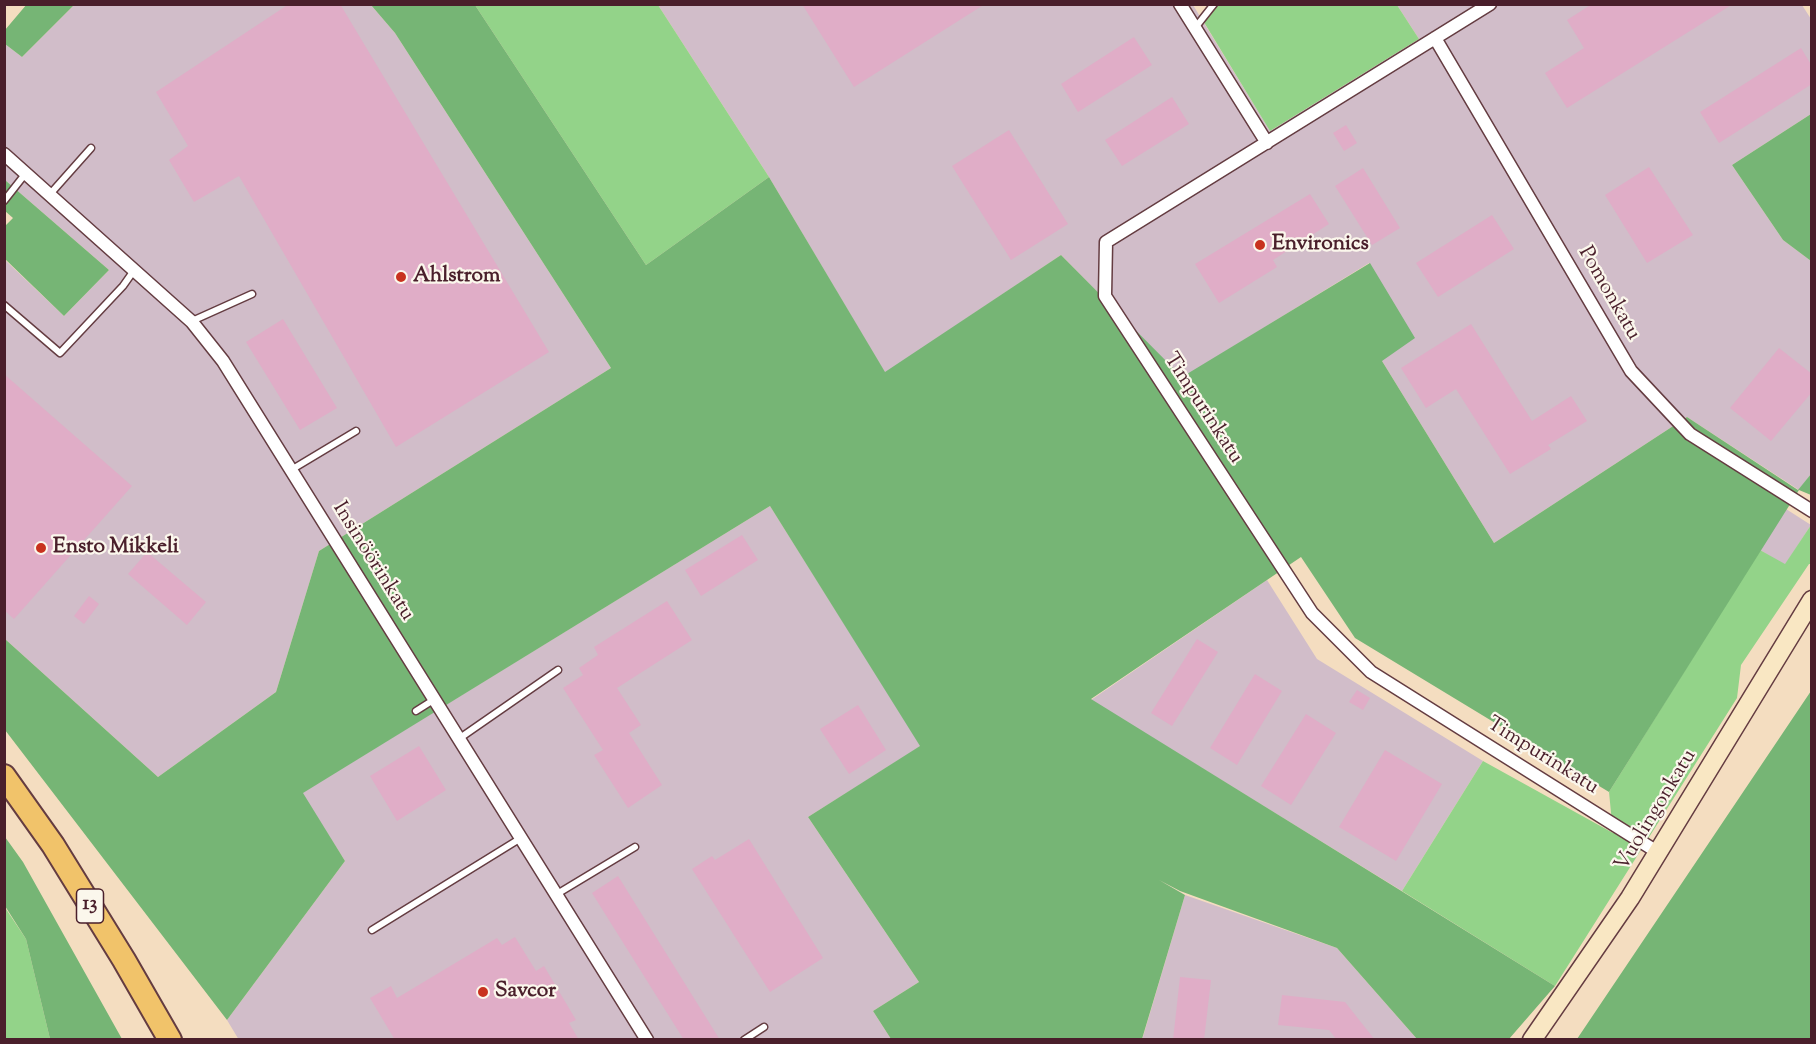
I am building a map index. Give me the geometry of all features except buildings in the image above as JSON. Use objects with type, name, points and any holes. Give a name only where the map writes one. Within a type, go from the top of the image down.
[{"type":"highway","name":"13","points":[[4,776],[53,845],[170,1040]]},
{"type":"street","points":[[1180,4],[1267,143]]},
{"type":"street","name":"Timpurinkatu","points":[[1490,4],[1106,243],[1105,296],[1312,613],[1371,672],[1659,853]]},
{"type":"street","name":"Pomonkatu","points":[[1435,38],[1631,371],[1690,434],[1812,511]]},
{"type":"street","name":"Insinöörinkatu","points":[[4,154],[51,193],[192,321],[224,361],[647,1040]]},
{"type":"street","name":"Vuolingonkatu","points":[[1532,1040],[1659,853],[1812,600]]},
{"type":"lane","points":[[1195,29],[1214,4]]},
{"type":"lane","points":[[51,193],[91,148]]},
{"type":"lane","points":[[4,201],[27,173]]},
{"type":"lane","points":[[4,305],[60,352],[123,286],[135,269]]},
{"type":"lane","points":[[192,321],[252,294]]},
{"type":"lane","points":[[291,470],[356,430]]},
{"type":"lane","points":[[460,738],[558,670]]},
{"type":"lane","points":[[416,711],[435,699]]},
{"type":"lane","points":[[372,930],[521,837]]},
{"type":"lane","points":[[556,895],[635,847]]},
{"type":"lane","points":[[744,1040],[764,1027]]},
{"type":"shaded area","points":[[74,5],[371,5],[395,33],[611,368],[319,551],[276,692],[158,777],[5,639],[4,259],[64,316],[109,270],[5,180],[5,44],[22,57]]},
{"type":"shaded area","points":[[658,5],[1193,5],[1270,131],[1419,39],[1397,5],[1802,5],[1811,19],[1811,114],[1732,165],[1783,240],[1811,261],[1811,474],[1799,490],[1687,417],[1494,543],[1382,361],[1369,263],[1182,378],[1061,255],[885,373],[769,177]]},
{"type":"shaded area","points":[[770,506],[921,746],[808,817],[919,982],[873,1011],[891,1039],[239,1040],[227,1020],[345,861],[302,793]]},
{"type":"shaded area","points":[[1786,509],[1811,525],[1785,565],[1760,550]]},
{"type":"shaded area","points":[[1267,580],[1317,659],[1483,761],[1402,891],[1091,700]]},
{"type":"shaded area","points":[[1185,895],[1337,948],[1417,1039],[1142,1040]]},
{"type":"green space","points":[[27,4],[74,5],[22,57],[5,44],[5,30]]},
{"type":"green space","points":[[371,5],[475,5],[646,265],[769,177],[885,372],[1061,255],[1182,377],[1370,263],[1415,338],[1382,361],[1494,543],[1687,417],[1798,490],[1811,474],[1811,495],[1799,490],[1609,792],[1355,638],[1301,557],[1091,699],[1555,986],[1509,1039],[1417,1039],[1337,948],[1180,891],[1159,880],[1185,895],[1142,1039],[891,1039],[873,1011],[919,982],[808,817],[920,746],[770,506],[303,793],[345,861],[227,1020],[5,730],[5,639],[158,777],[276,692],[319,551],[611,368],[395,33]]},
{"type":"green space","points":[[475,5],[658,5],[769,177],[646,265]]},
{"type":"green space","points":[[1210,5],[1397,5],[1419,39],[1270,131],[1202,19]]},
{"type":"green space","points":[[1811,114],[1811,261],[1783,240],[1732,165]]},
{"type":"green space","points":[[5,180],[109,270],[64,316],[5,259],[4,227],[13,218],[5,211]]},
{"type":"green space","points":[[1811,525],[1811,564],[1741,665],[1737,698],[1555,986],[1402,891],[1483,761],[1613,833],[1609,792],[1760,550],[1785,564]]},
{"type":"green space","points":[[1811,691],[1811,1039],[1577,1039]]},
{"type":"green space","points":[[5,837],[23,862],[122,1039],[50,1039],[26,939],[5,906]]},
{"type":"green space","points":[[4,906],[26,939],[50,1039],[5,1039]]},
{"type":"place","name":"Environics","points":[[1260,245]]},
{"type":"place","name":"Ahlstrom","points":[[401,277]]},
{"type":"place","name":"Ensto Mikkeli","points":[[41,548]]},
{"type":"place","name":"Savcor","points":[[483,992]]}]
